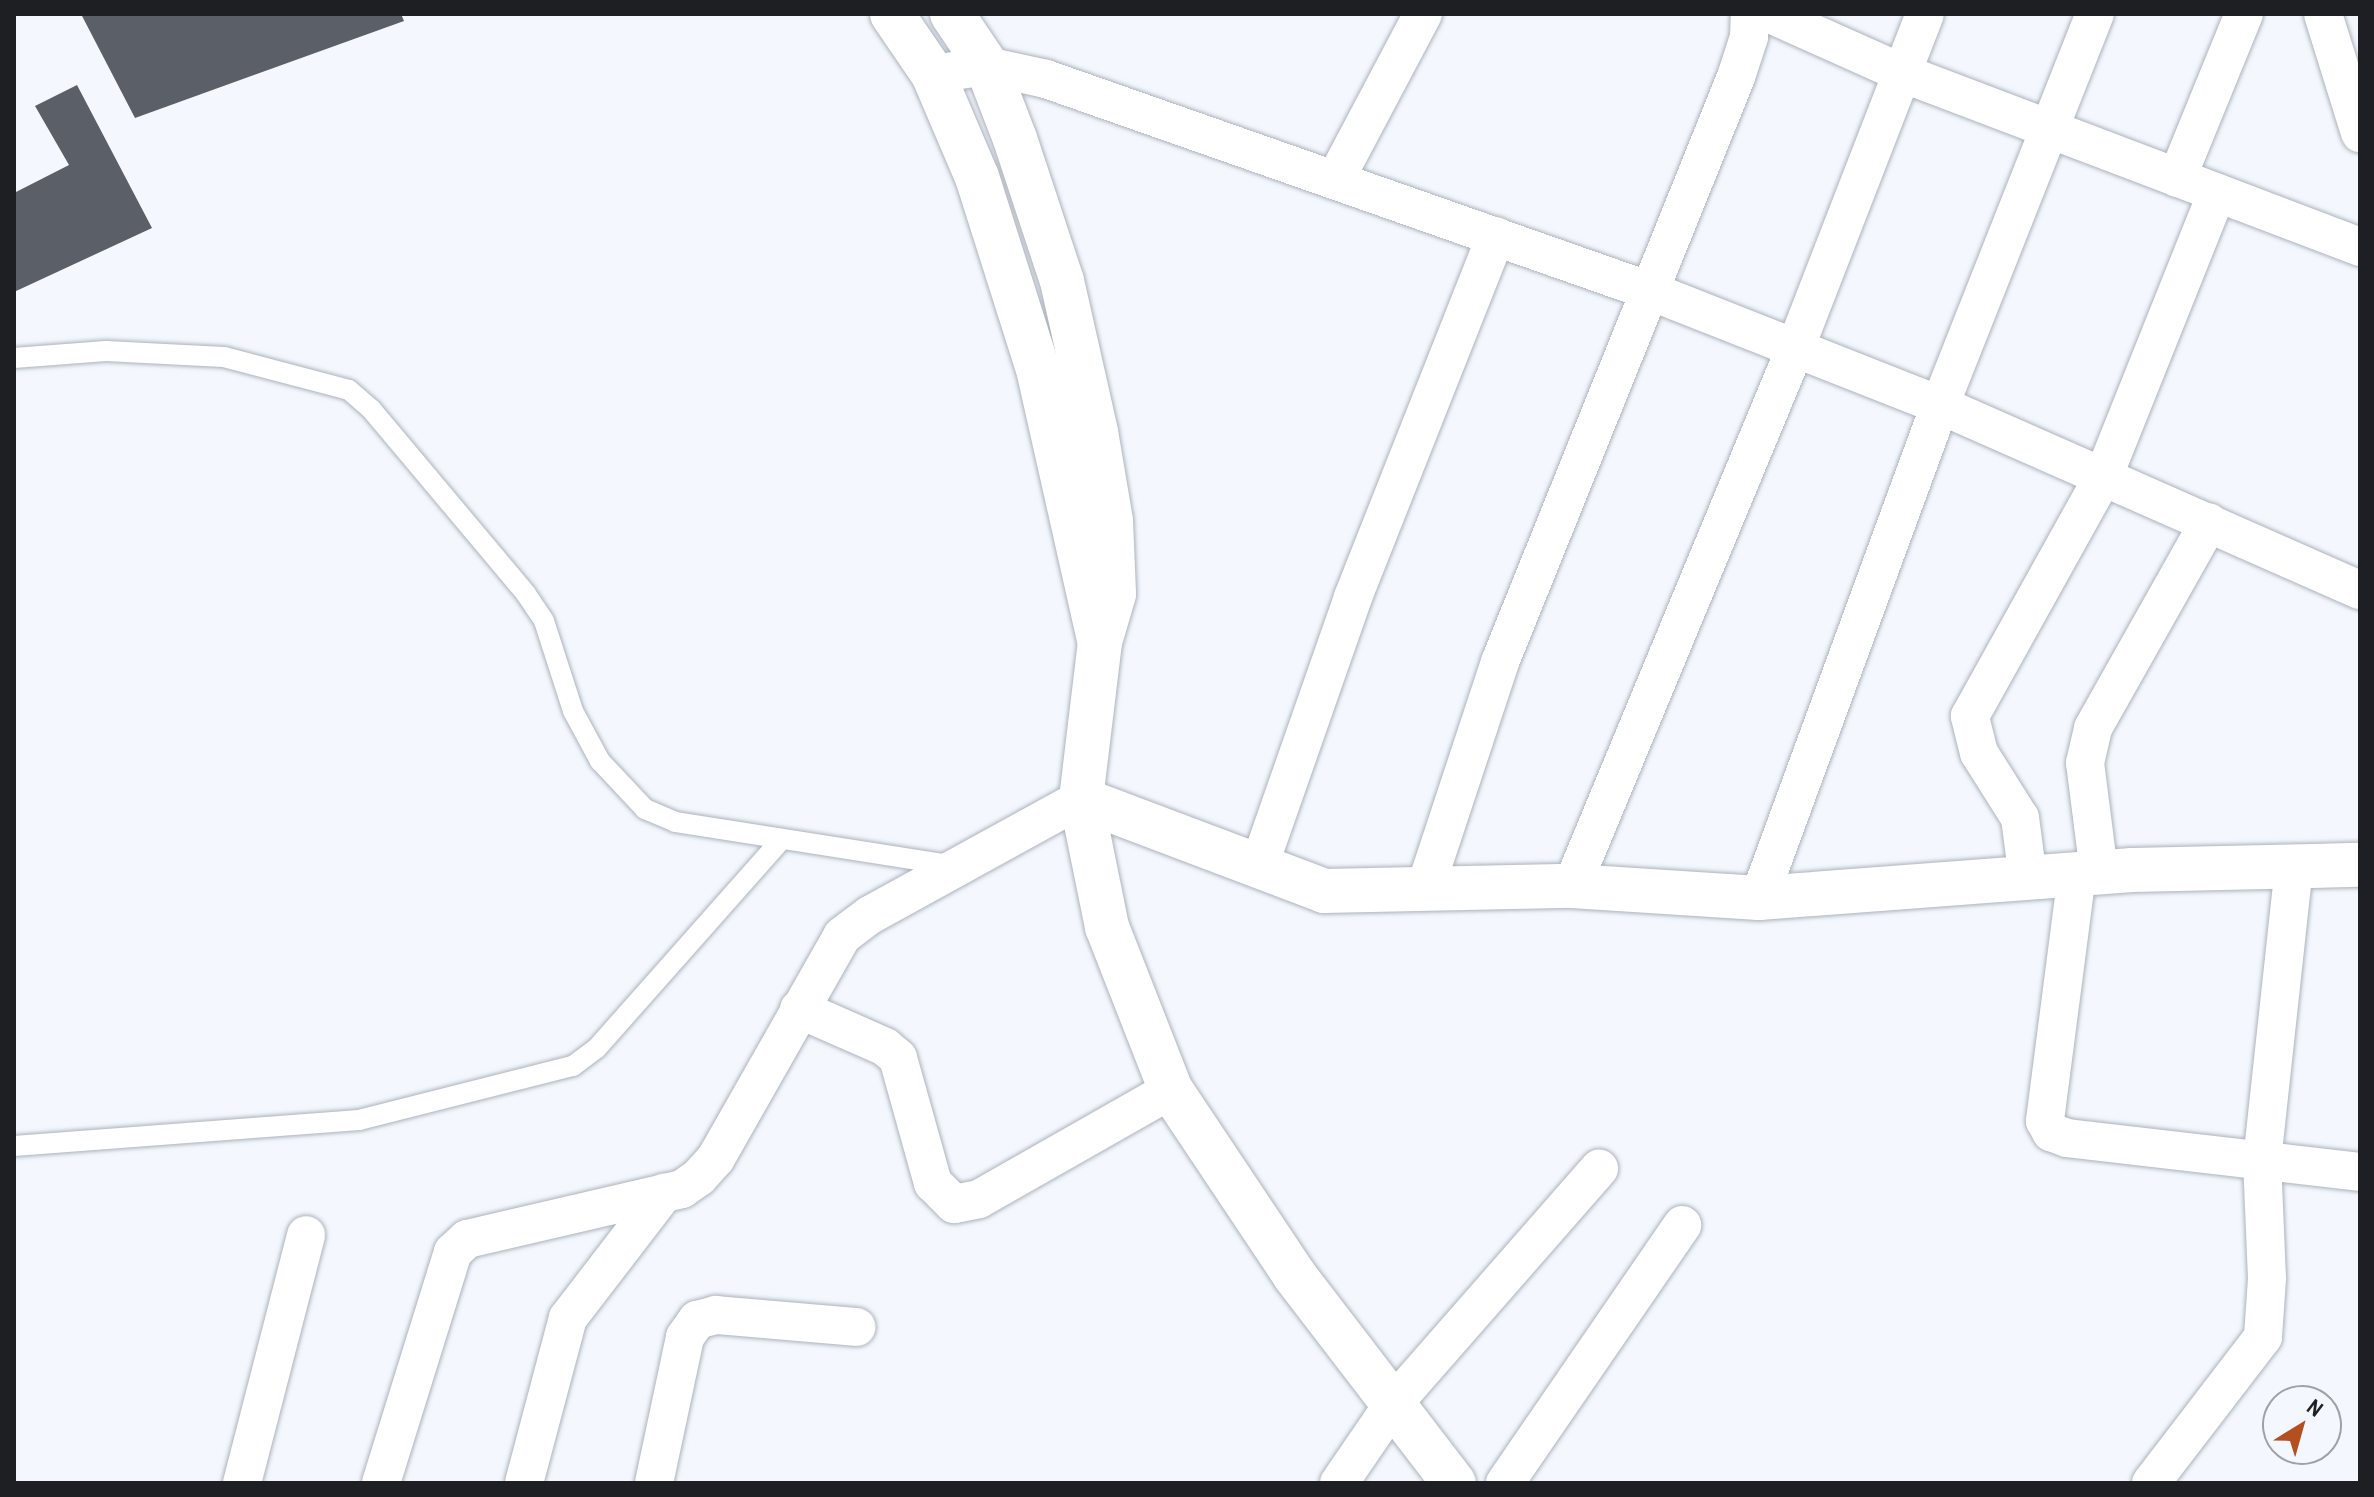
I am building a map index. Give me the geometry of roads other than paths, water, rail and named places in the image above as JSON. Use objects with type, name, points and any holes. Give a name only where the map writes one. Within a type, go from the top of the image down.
[{"type":"main road","points":[[892,14],[933,74],[977,177],[1038,369],[1100,642]]},
{"type":"main road","points":[[952,14],[987,66],[1062,281],[1096,432],[1111,521],[1114,594],[1100,642],[1081,799],[1107,927],[1171,1090],[1295,1276],[1454,1483]]},
{"type":"main road","points":[[1081,799],[1324,891],[1572,886],[1759,898],[2088,873],[2360,865]]},
{"type":"street","points":[[1335,180],[1423,14]]},
{"type":"street","points":[[1425,889],[1500,662],[1736,77],[1749,37],[1750,14]]},
{"type":"street","points":[[1770,14],[1902,73],[2360,247]]},
{"type":"street","points":[[1572,886],[1795,349],[1925,14]]},
{"type":"street","points":[[1759,898],[1940,405],[2095,14]]},
{"type":"street","points":[[2177,178],[2244,14]]},
{"type":"street","points":[[2334,25],[2360,133]]},
{"type":"street","points":[[933,74],[987,66],[1046,79],[1650,291],[1940,405],[2360,590]]},
{"type":"street","points":[[2028,878],[2020,818],[1979,753],[1970,716],[2104,475],[2217,193]]},
{"type":"street","points":[[1259,866],[1353,597],[1496,236]]},
{"type":"street","points":[[2209,522],[2093,728],[2085,763],[2088,873],[2045,1121],[2051,1132],[2360,1172]]},
{"type":"street","points":[[381,1483],[453,1252],[467,1239],[682,1189],[716,1158],[842,936],[959,866],[1081,799]]},
{"type":"street","points":[[2151,1483],[2263,1337],[2267,1279],[2262,1161],[2294,866]]},
{"type":"street","points":[[799,1009],[885,1047],[898,1058],[933,1183],[954,1204],[979,1199],[1171,1090]]},
{"type":"street","points":[[1339,1483],[1393,1404],[1599,1169]]},
{"type":"street","points":[[524,1483],[568,1318],[664,1193]]},
{"type":"street","points":[[1505,1483],[1682,1225]]},
{"type":"street","points":[[242,1483],[306,1235]]},
{"type":"street","points":[[654,1483],[685,1337],[697,1320],[716,1315],[856,1327]]},
{"type":"lane","points":[[14,358],[106,351],[224,357],[349,390],[371,409],[526,594],[544,621],[573,711],[623,790],[675,822],[959,866]]},
{"type":"lane","points":[[14,1146],[359,1120],[573,1066],[597,1048],[782,839]]}]
